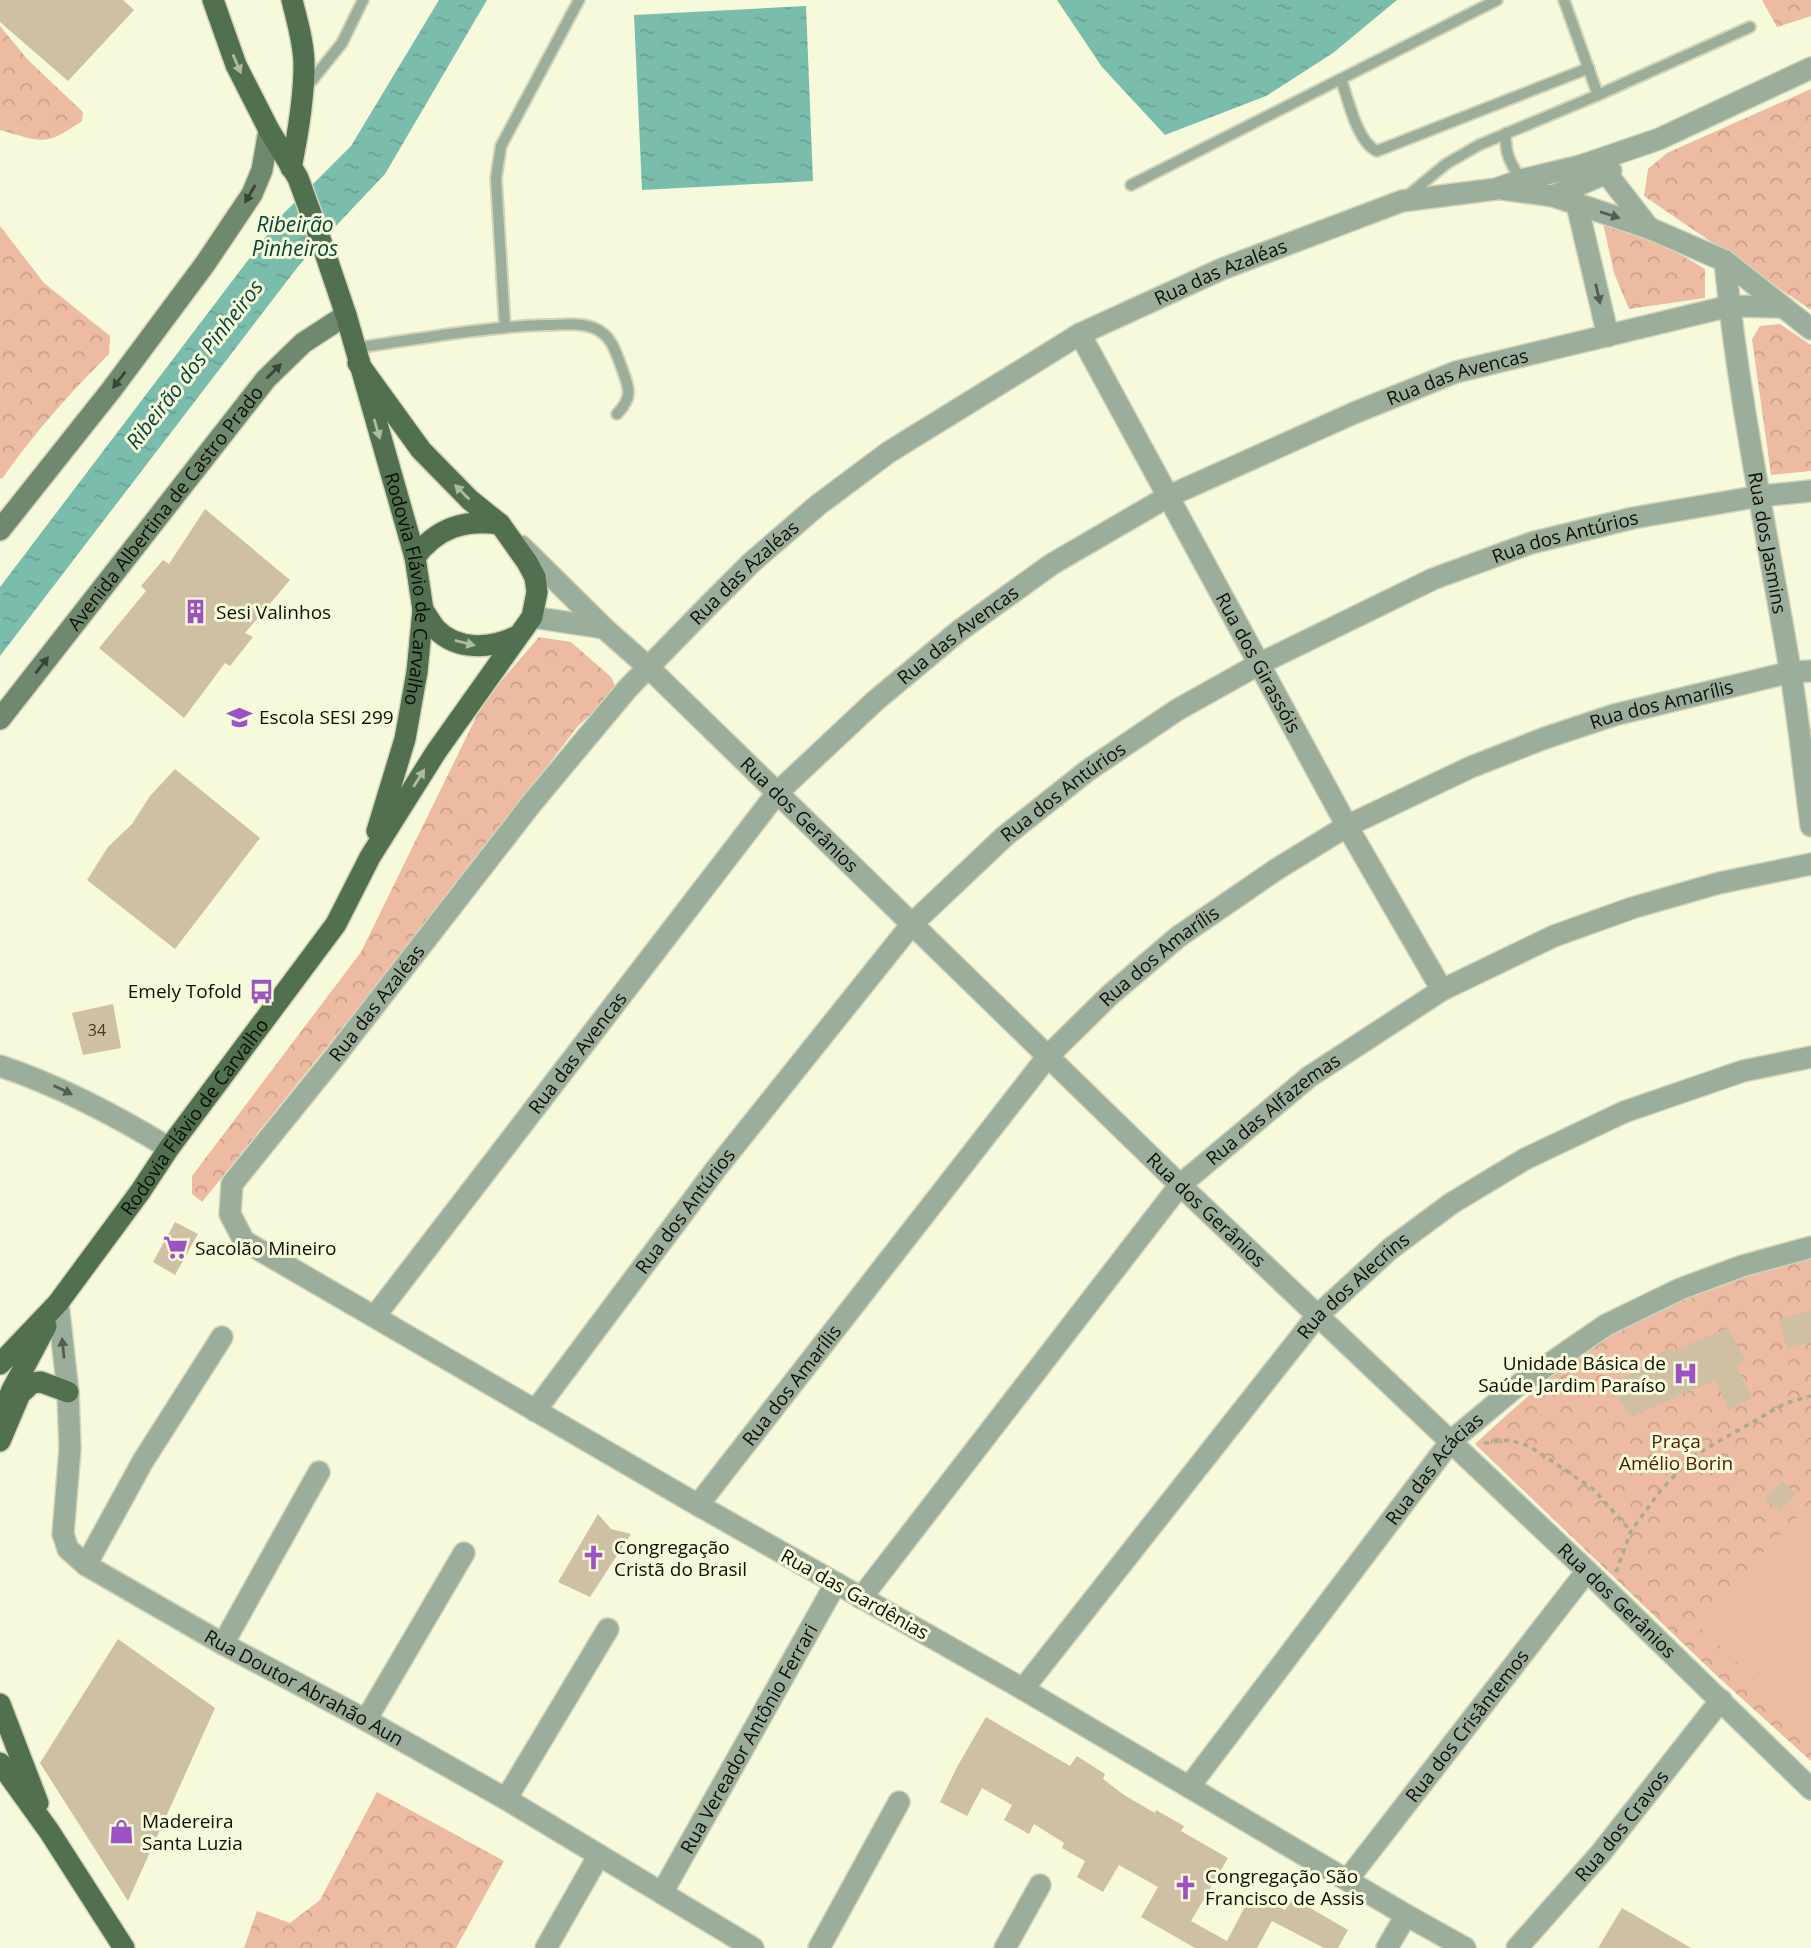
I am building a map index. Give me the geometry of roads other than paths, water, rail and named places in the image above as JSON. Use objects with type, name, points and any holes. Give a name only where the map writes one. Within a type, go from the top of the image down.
[{"type":"main road","name":"Rodovia Flávio de Carvalho","points":[[213,0],[236,65],[294,173],[322,244],[346,315],[415,557],[423,610],[417,672],[405,739],[370,857]]},
{"type":"main road","points":[[292,0],[302,38],[304,65],[294,173]]},
{"type":"main road","points":[[0,530],[112,389],[205,264],[252,194],[262,170],[269,130]]},
{"type":"main road","name":"Avenida Albertina de Castro Prado","points":[[0,719],[266,379],[303,342],[346,315]]},
{"type":"main road","name":"Rodovia Flávio de Carvalho","points":[[0,1364],[58,1303],[169,1148],[336,924],[370,857],[436,752],[532,617],[537,592],[527,562],[500,524],[470,500],[421,450],[356,356]]},
{"type":"main road","points":[[415,557],[426,542],[456,525],[484,522],[500,524]]},
{"type":"main road","points":[[423,610],[437,629],[450,639],[465,644],[482,647],[497,645],[517,636]]},
{"type":"main road","points":[[0,1417],[6,1384],[58,1303]]},
{"type":"main road","points":[[0,1441],[20,1394],[32,1382],[41,1382],[68,1392]]},
{"type":"main road","points":[[0,1704],[49,1831]]},
{"type":"main road","points":[[0,1763],[49,1831],[124,1948]]},
{"type":"street","points":[[1580,166],[1659,139],[1811,68]]},
{"type":"street","points":[[1553,197],[1607,174],[1659,139]]},
{"type":"street","name":"Rua das Azaléas","points":[[244,1241],[230,1214],[232,1184],[532,803],[648,667],[751,563],[818,505],[889,452],[1080,334],[1222,269],[1402,201],[1496,189],[1580,166],[1607,174],[1649,228]]},
{"type":"street","name":"Rua das Azaléas","points":[[1496,189],[1553,197],[1649,228],[1725,261],[1811,330]]},
{"type":"street","points":[[1577,205],[1608,336]]},
{"type":"street","name":"Rua dos Jasmins","points":[[1725,261],[1760,496],[1801,672],[1811,827]]},
{"type":"street","name":"Rua das Avencas","points":[[375,1315],[777,793],[874,701],[959,631],[1052,564],[1170,496],[1342,418],[1456,372],[1730,306],[1781,307]]},
{"type":"street","name":"Rua dos Girassóis","points":[[1080,334],[1347,825],[1442,990]]},
{"type":"street","name":"Rua dos Antúrios","points":[[535,1411],[716,1169],[912,923],[1005,836],[1087,771],[1177,710],[1261,663],[1433,579],[1531,543],[1633,518],[1760,496],[1811,491]]},
{"type":"street","name":"Rua dos Gerânios","points":[[500,524],[1180,1185],[1609,1592],[1811,1789]]},
{"type":"street","points":[[532,617],[604,628]]},
{"type":"street","name":"Rua dos Amarílis","points":[[698,1505],[1048,1056],[1110,995],[1178,937],[1347,825],[1471,767],[1614,715],[1801,672]]},
{"type":"street","name":"Rua das Alfazemas","points":[[861,1598],[1180,1185],[1309,1077],[1442,990],[1554,936],[1632,908],[1719,883],[1811,864]]},
{"type":"street","name":"Rua dos Alecrins","points":[[1023,1689],[1317,1316],[1390,1248],[1452,1203],[1525,1159],[1637,1108],[1743,1071],[1811,1057]]},
{"type":"street","points":[[0,1066],[43,1081],[110,1113],[169,1148]]},
{"type":"street","name":"Rua das Gardênias","points":[[244,1241],[698,1505],[1023,1689],[1465,1948]]},
{"type":"street","name":"Rua das Acácias","points":[[1189,1787],[1451,1441],[1517,1386],[1606,1325],[1680,1289],[1742,1266],[1811,1247]]},
{"type":"street","name":"Rua Doutor Abrahão Aun","points":[[58,1303],[68,1392],[70,1449],[63,1534],[68,1549],[86,1565],[223,1644],[506,1799],[663,1893],[740,1944]]},
{"type":"street","points":[[86,1565],[143,1461],[222,1337]]},
{"type":"street","points":[[223,1644],[319,1472]]},
{"type":"street","points":[[366,1720],[464,1553]]},
{"type":"street","name":"Rua dos Crisântemos","points":[[1348,1879],[1587,1571]]},
{"type":"street","name":"Rua Vereador Antônio Ferrari","points":[[663,1893],[836,1583]]},
{"type":"street","points":[[506,1799],[608,1629]]},
{"type":"street","name":"Rua dos Cravos","points":[[1517,1948],[1600,1854],[1721,1700]]},
{"type":"street","points":[[819,1948],[899,1802]]},
{"type":"street","points":[[546,1948],[600,1855]]},
{"type":"street","points":[[1004,1948],[1040,1885]]},
{"type":"street","points":[[1387,1948],[1406,1915]]},
{"type":"lane","points":[[302,94],[342,43],[363,0]]},
{"type":"lane","points":[[505,327],[496,178],[501,146],[579,0]]},
{"type":"lane","points":[[1131,185],[1497,0]]},
{"type":"lane","points":[[1564,0],[1598,95]]},
{"type":"lane","points":[[1402,201],[1446,164],[1479,145],[1749,27]]},
{"type":"lane","points":[[1340,79],[1361,135],[1369,147],[1377,150],[1590,68]]},
{"type":"lane","points":[[1506,134],[1508,158],[1521,180]]},
{"type":"lane","points":[[356,356],[505,327],[578,324],[605,335],[612,344],[628,386],[629,396],[617,414]]},
{"type":"water","name":"Ribeirão Pinheiros","points":[[439,0],[487,0],[385,174],[300,264],[0,656],[0,587],[283,214],[351,146]]},
{"type":"water","points":[[1057,0],[1397,0],[1333,53],[1266,96],[1165,135],[1102,67]]},
{"type":"water","points":[[806,6],[813,181],[642,190],[634,15]]},
{"type":"place","name":"Sesi Valinhos","points":[[196,612]]},
{"type":"place","name":"Escola SESI 299","points":[[239,717]]},
{"type":"place","name":"Emely Tofold","points":[[262,991]]},
{"type":"place","name":"Sacolão Mineiro","points":[[175,1248]]},
{"type":"place","name":"Unidade Básica de Saúde Jardim Paraíso","points":[[1686,1374]]},
{"type":"place","name":"Congregação Cristã do Brasil","points":[[594,1558]]},
{"type":"place","name":"Madereira Santa Luzia","points":[[122,1832]]},
{"type":"place","name":"Congregação São Francisco de Assis","points":[[1185,1887]]},
{"type":"water label","name":"Ribeirão dos Pinheiros","points":[[194,364]]},
{"type":"park label","name":"Praça Amélio Borin","points":[[1676,1452]]}]
